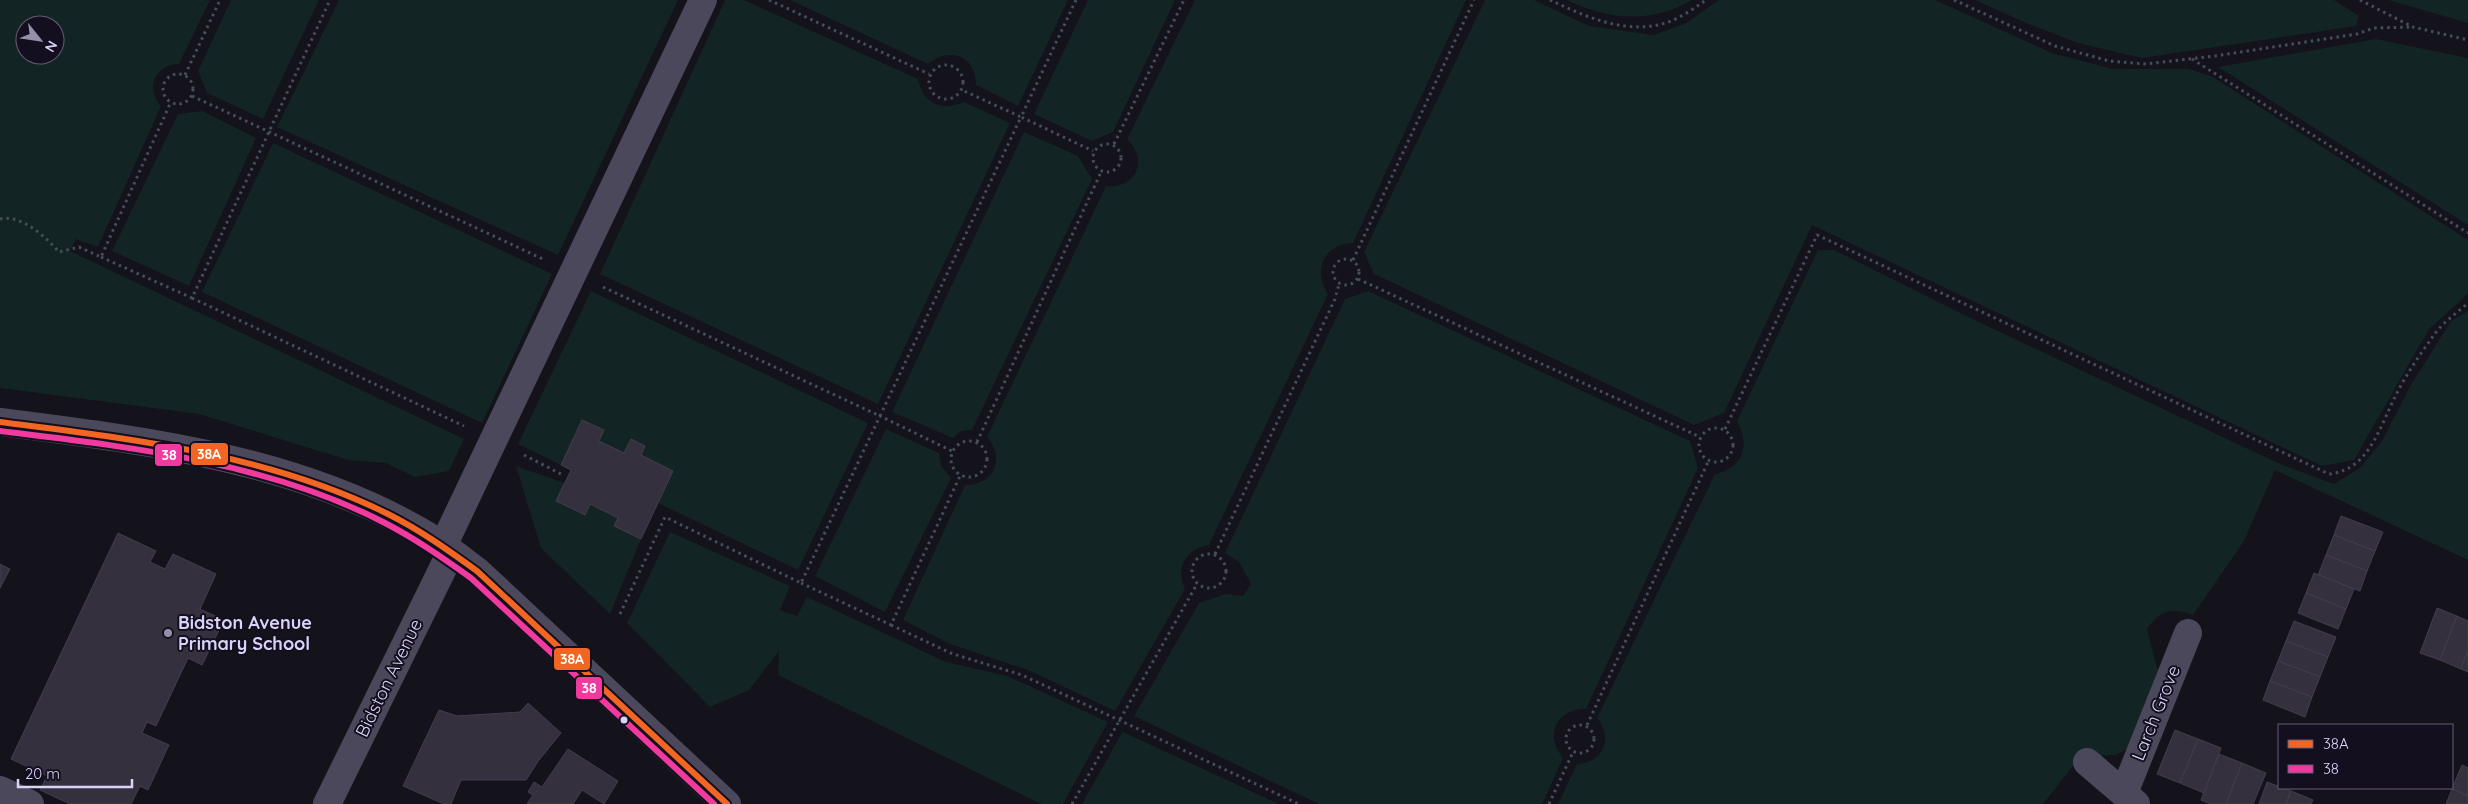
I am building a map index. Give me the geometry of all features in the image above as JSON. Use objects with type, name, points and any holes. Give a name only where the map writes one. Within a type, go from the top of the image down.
[{"type":"street","name":"Bidston Avenue","points":[[327,804],[447,549],[494,440],[703,0]]},
{"type":"street","points":[[0,422],[141,440],[287,474],[368,505],[447,549],[477,571],[727,804]]},
{"type":"street","name":"Larch Grove","points":[[2087,762],[2130,798],[2188,633]]},
{"type":"street","points":[[0,790],[30,804]]},
{"type":"path","points":[[185,74],[220,0]]},
{"type":"path","points":[[192,298],[330,0]]},
{"type":"path","points":[[769,0],[929,74]]},
{"type":"path","points":[[801,583],[1076,0]]},
{"type":"path","points":[[1114,144],[1184,0]]},
{"type":"path","points":[[1353,260],[1474,0]]},
{"type":"path","points":[[1550,0],[1596,21],[1632,26],[1662,24],[1686,14],[1706,0]]},
{"type":"path","points":[[1954,0],[2055,46],[2110,61],[2146,64],[2192,59],[2356,34],[2374,28],[2413,27]]},
{"type":"path","points":[[2360,0],[2413,27],[2468,40]]},
{"type":"path","points":[[2192,59],[2468,233]]},
{"type":"path","points":[[940,64],[954,66],[963,76],[962,90],[952,99],[938,98],[929,88],[929,74],[940,64]]},
{"type":"path","points":[[170,104],[163,94],[163,82],[172,74],[185,74]]},
{"type":"path","points":[[170,104],[183,104],[192,96],[193,84],[185,74]]},
{"type":"path","points":[[962,90],[1094,151]]},
{"type":"path","points":[[192,96],[952,451]]},
{"type":"path","points":[[100,256],[170,104]]},
{"type":"path","points":[[1102,144],[1114,144],[1122,153],[1121,165],[1112,172],[1101,172],[1093,163],[1094,151],[1102,144]]},
{"type":"path","points":[[977,442],[1101,172]]},
{"type":"path","points":[[0,219],[8,217],[42,232],[59,252],[79,247],[100,256],[494,440],[561,474]]},
{"type":"path","points":[[1725,429],[1817,235],[2329,474],[2350,469],[2358,462],[2378,435],[2397,394],[2436,332],[2468,303]]},
{"type":"path","points":[[1342,259],[1353,260],[1359,268],[1358,279],[1349,285],[1339,284],[1332,276],[1334,265],[1342,259]]},
{"type":"path","points":[[1358,279],[1700,437]]},
{"type":"path","points":[[1215,554],[1335,299],[1339,284]]},
{"type":"path","points":[[1711,428],[1725,429],[1734,440],[1733,453],[1722,463],[1708,462],[1699,451],[1700,437],[1711,428]]},
{"type":"path","points":[[963,441],[977,442],[987,453],[986,467],[975,476],[960,476],[951,465],[952,451],[963,441]]},
{"type":"path","points":[[1587,726],[1708,462]]},
{"type":"path","points":[[891,625],[960,476]]},
{"type":"path","points":[[620,614],[666,517],[953,654],[1022,675],[1300,804]]},
{"type":"path","points":[[1204,554],[1215,554],[1226,566],[1225,580],[1215,589],[1197,584],[1192,577],[1193,563],[1204,554]]},
{"type":"path","points":[[1072,804],[1197,584]]},
{"type":"path","points":[[1576,724],[1587,726],[1595,734],[1594,746],[1584,753],[1573,752],[1566,743],[1567,732],[1576,724]]},
{"type":"path","points":[[1549,804],[1573,752]]},
{"type":"shaded area","points":[[0,0],[210,0],[179,64],[164,68],[155,79],[153,85],[154,92],[161,106],[98,247],[76,239],[70,251],[464,439],[449,471],[415,477],[386,463],[348,460],[199,414],[0,388]]},
{"type":"shaded area","points":[[231,0],[319,0],[263,119],[207,93],[198,71]]},
{"type":"shaded area","points":[[339,0],[678,0],[558,255],[277,127]]},
{"type":"shaded area","points":[[725,0],[744,0],[918,79],[924,94],[934,103],[948,106],[964,102],[1010,123],[878,404],[600,274]]},
{"type":"shaded area","points":[[790,0],[1068,0],[1018,106],[976,85],[972,67],[960,57],[953,55],[945,56],[928,64]]},
{"type":"shaded area","points":[[1088,0],[1175,0],[1113,132],[1092,141],[1034,114]]},
{"type":"shaded area","points":[[1195,0],[1466,0],[1353,243],[1335,248],[1324,260],[1321,276],[1328,294],[1209,545],[1194,550],[1185,560],[1181,573],[1185,589],[1115,711],[1028,670],[950,644],[903,620],[965,485],[983,481],[990,476],[994,469],[996,454],[993,445],[987,437],[1106,186],[1116,186],[1125,183],[1136,172],[1137,156],[1134,147],[1127,139]]},
{"type":"shaded area","points":[[1485,0],[1534,0],[1589,26],[1654,35],[1686,23],[1719,0],[1935,0],[2052,53],[2113,69],[2189,69],[2213,77],[2468,240],[2468,294],[2429,329],[2354,460],[2322,466],[1812,225],[1724,413],[1694,425],[1374,274],[1364,252]]},
{"type":"shaded area","points":[[1567,0],[1692,0],[1677,8],[1661,13],[1630,16],[1598,12]]},
{"type":"shaded area","points":[[1975,0],[2334,0],[2359,16],[2356,26],[2142,58],[2078,43],[2026,23]]},
{"type":"shaded area","points":[[2388,0],[2468,0],[2468,23]]},
{"type":"shaded area","points":[[2376,39],[2468,58],[2468,225],[2218,67]]},
{"type":"shaded area","points":[[202,111],[256,138],[189,286],[112,251],[178,114]]},
{"type":"shaded area","points":[[1024,132],[1078,156],[1092,179],[972,430],[961,431],[953,438],[892,412]]},
{"type":"shaded area","points":[[273,143],[552,274],[482,423],[202,292]]},
{"type":"shaded area","points":[[1818,250],[1834,250],[1964,315],[2280,464],[2334,484],[2360,468],[2382,441],[2409,388],[2451,321],[2468,311],[2468,560],[2275,470],[2244,541],[2193,615],[2178,611],[2167,612],[2157,617],[2147,629],[2159,675],[2134,746],[2115,755],[2081,756],[2043,804],[1558,804],[1577,764],[1586,763],[1593,759],[1603,748],[1605,733],[1597,718],[1715,474],[1732,467],[1741,455],[1743,439],[1737,421]]},
{"type":"shaded area","points":[[591,291],[868,423],[798,570],[658,503],[641,455],[645,446],[631,439],[624,453],[599,441],[604,430],[582,420],[561,465],[518,444]]},
{"type":"shaded area","points":[[1368,291],[1690,441],[1698,468],[1586,709],[1567,713],[1556,725],[1554,741],[1563,758],[1542,804],[1319,804],[1134,716],[1199,603],[1225,594],[1243,596],[1251,584],[1239,562],[1225,553],[1345,299]]},
{"type":"shaded area","points":[[886,429],[939,453],[941,466],[951,478],[885,612],[815,576]]},
{"type":"shaded area","points":[[516,466],[565,483],[556,501],[585,515],[590,504],[618,518],[614,526],[641,539],[610,614],[541,548]]},
{"type":"shaded area","points":[[670,532],[790,586],[780,610],[797,616],[807,597],[946,662],[1007,676],[1108,722],[1063,804],[1041,804],[778,675],[779,651],[749,690],[710,707],[627,623]]},
{"type":"shaded area","points":[[1123,732],[1279,804],[1082,804]]},
{"type":"building","points":[[582,420],[604,430],[599,441],[624,453],[631,439],[645,446],[641,455],[673,471],[641,539],[614,526],[618,518],[590,504],[585,515],[556,501],[571,470],[561,465]]},
{"type":"building","points":[[2341,516],[2383,532],[2375,551],[2334,535]]},
{"type":"building","name":"Bidston Avenue Primary School","points":[[118,533],[156,551],[150,562],[165,569],[173,554],[216,574],[200,609],[224,620],[202,665],[188,658],[156,726],[147,722],[142,733],[169,745],[148,790],[140,786],[131,804],[70,804],[40,790],[47,776],[11,759]]},
{"type":"building","points":[[2334,535],[2375,551],[2367,571],[2326,555]]},
{"type":"building","points":[[2326,555],[2367,571],[2360,591],[2318,575]]},
{"type":"building","points":[[0,564],[10,569],[0,588]]},
{"type":"building","points":[[2314,573],[2354,589],[2346,609],[2306,593]]},
{"type":"building","points":[[2306,593],[2346,609],[2338,629],[2298,613]]},
{"type":"building","points":[[2437,608],[2457,616],[2440,660],[2420,653]]},
{"type":"building","points":[[2457,616],[2468,621],[2468,650],[2461,669],[2440,660]]},
{"type":"building","points":[[2294,621],[2336,637],[2328,657],[2286,641]]},
{"type":"building","points":[[2286,641],[2328,657],[2320,677],[2278,661]]},
{"type":"building","points":[[2468,650],[2468,672],[2461,669]]},
{"type":"building","points":[[2278,661],[2320,677],[2312,697],[2270,681]]},
{"type":"building","points":[[2270,681],[2312,697],[2305,717],[2263,700]]},
{"type":"building","points":[[528,703],[561,733],[539,760],[526,780],[461,780],[451,804],[444,804],[403,786],[439,710],[457,716],[520,712]]},
{"type":"building","points":[[2175,730],[2198,739],[2180,783],[2157,774]]},
{"type":"building","points":[[2198,739],[2221,748],[2204,793],[2180,783]]},
{"type":"building","points":[[568,749],[618,781],[604,804],[582,790],[573,804],[527,804],[533,795],[528,792],[534,782],[542,787]]},
{"type":"building","points":[[2219,754],[2242,763],[2226,804],[2210,804],[2201,800]]},
{"type":"building","points":[[2242,763],[2266,773],[2253,804],[2226,804]]},
{"type":"building","points":[[2462,765],[2468,768],[2468,796],[2452,789]]},
{"type":"building","points":[[2267,782],[2278,786],[2278,789],[2291,791],[2286,804],[2259,804]]},
{"type":"building","points":[[2452,789],[2468,796],[2468,804],[2446,804]]},
{"type":"building","points":[[2291,791],[2313,800],[2311,804],[2286,804]]},
{"type":"transit line","name":"38A","points":[[0,422],[149,443],[247,463],[295,477],[342,494],[400,520],[477,571],[727,804]]},
{"type":"transit line","name":"38","points":[[0,431],[148,451],[246,471],[294,485],[340,502],[385,523],[440,556],[471,578],[714,804]]},
{"type":"place","name":"Bidston Avenue Primary School","points":[[168,633]]}]
